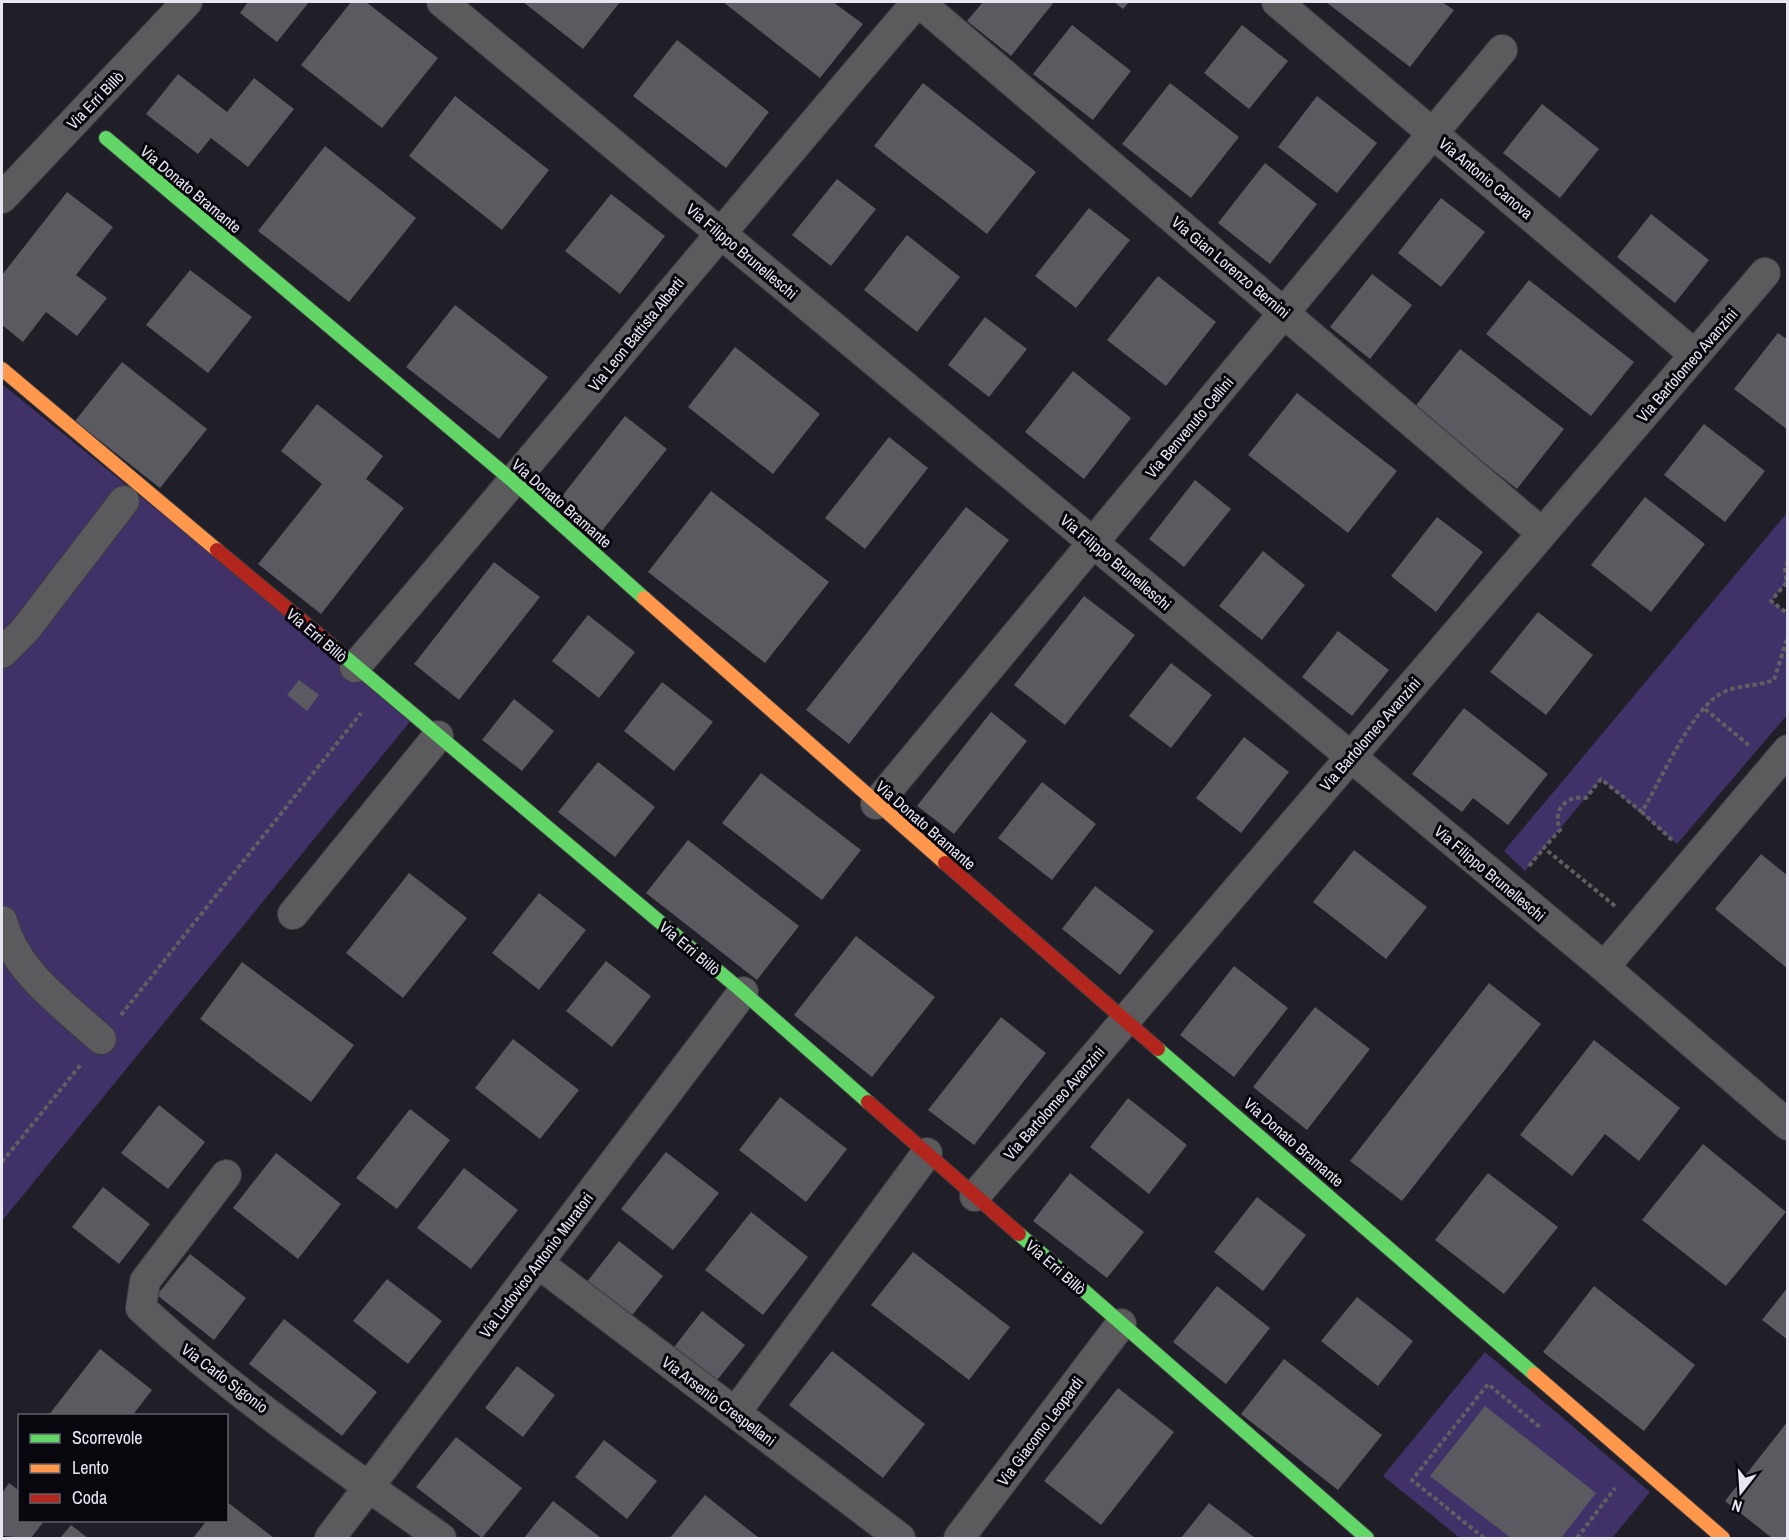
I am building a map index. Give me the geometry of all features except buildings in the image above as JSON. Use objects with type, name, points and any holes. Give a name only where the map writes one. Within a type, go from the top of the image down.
[{"type":"street","name":"Via Erri Billò","points":[[2,198],[187,2]]},
{"type":"street","name":"Via Filippo Brunelleschi","points":[[442,2],[1604,967],[1788,1125]]},
{"type":"street","name":"Via Leon Battista Alberti","points":[[355,667],[514,482],[720,232],[918,2]]},
{"type":"street","name":"Via Gian Lorenzo Bernini","points":[[918,2],[1542,533]]},
{"type":"street","name":"Via Antonio Canova","points":[[1277,2],[1695,355]]},
{"type":"street","name":"Via Benvenuto Cellini","points":[[876,804],[1502,50]]},
{"type":"street","name":"Via Donato Bramante","points":[[106,138],[514,482],[876,804],[1723,1539]]},
{"type":"street","name":"Via Bartolomeo Avanzini","points":[[975,1196],[1765,273]]},
{"type":"street","name":"Via Erri Billò","points":[[2,369],[743,992],[1367,1539]]},
{"type":"street","points":[[2,653],[25,630],[124,501]]},
{"type":"street","points":[[293,914],[438,736]]},
{"type":"street","points":[[1604,967],[1788,750]]},
{"type":"street","points":[[2,921],[6,939],[32,976],[101,1039]]},
{"type":"street","name":"Via Ludovico Antonio Muratori","points":[[330,1539],[743,992]]},
{"type":"street","points":[[735,1413],[927,1153]]},
{"type":"street","name":"Via Carlo Sigonio","points":[[226,1175],[145,1281],[141,1308],[180,1344],[441,1539]]},
{"type":"street","name":"Via Arsenio Crespellani","points":[[537,1263],[900,1539]]},
{"type":"street","name":"Via Giacomo Leopardi","points":[[959,1539],[1121,1324]]},
{"type":"path","points":[[1788,561],[1785,570],[1787,582],[1771,601],[1788,614]]},
{"type":"path","points":[[1642,812],[1696,718],[1717,696],[1741,686],[1760,686],[1774,680],[1788,636]]},
{"type":"path","points":[[2,1162],[381,688]]},
{"type":"path","points":[[1705,709],[1757,751]]},
{"type":"path","points":[[1525,871],[1560,830],[1557,817],[1562,805],[1572,798],[1586,798],[1601,779],[1677,844]]},
{"type":"path","points":[[1544,848],[1621,911]]},
{"type":"path","points":[[1484,1539],[1412,1480],[1488,1384],[1543,1430]]},
{"type":"path","points":[[1577,1539],[1616,1489],[1607,1483]]},
{"type":"shaded area","points":[[2,384],[413,718],[2,1221]]},
{"type":"shaded area","points":[[1787,513],[1787,582],[1772,601],[1787,614],[1787,715],[1677,844],[1601,779],[1525,871],[1504,851]]},
{"type":"shaded area","points":[[1485,1352],[1650,1492],[1612,1538],[1460,1538],[1383,1476]]},
{"type":"traffic: fast","points":[[106,138],[514,482],[644,598]]},
{"type":"traffic: fast","points":[[332,646],[743,992],[868,1102]]},
{"type":"traffic: fast","points":[[1158,1049],[1534,1374]]},
{"type":"traffic: fast","points":[[1019,1234],[1367,1538]]},
{"type":"traffic: slow","points":[[2,369],[217,550]]},
{"type":"traffic: slow","points":[[644,598],[945,863]]},
{"type":"traffic: slow","points":[[1534,1374],[1723,1538]]},
{"type":"traffic: jam","points":[[217,550],[332,646]]},
{"type":"traffic: jam","points":[[945,863],[1158,1049]]},
{"type":"traffic: jam","points":[[868,1102],[1019,1234]]}]
